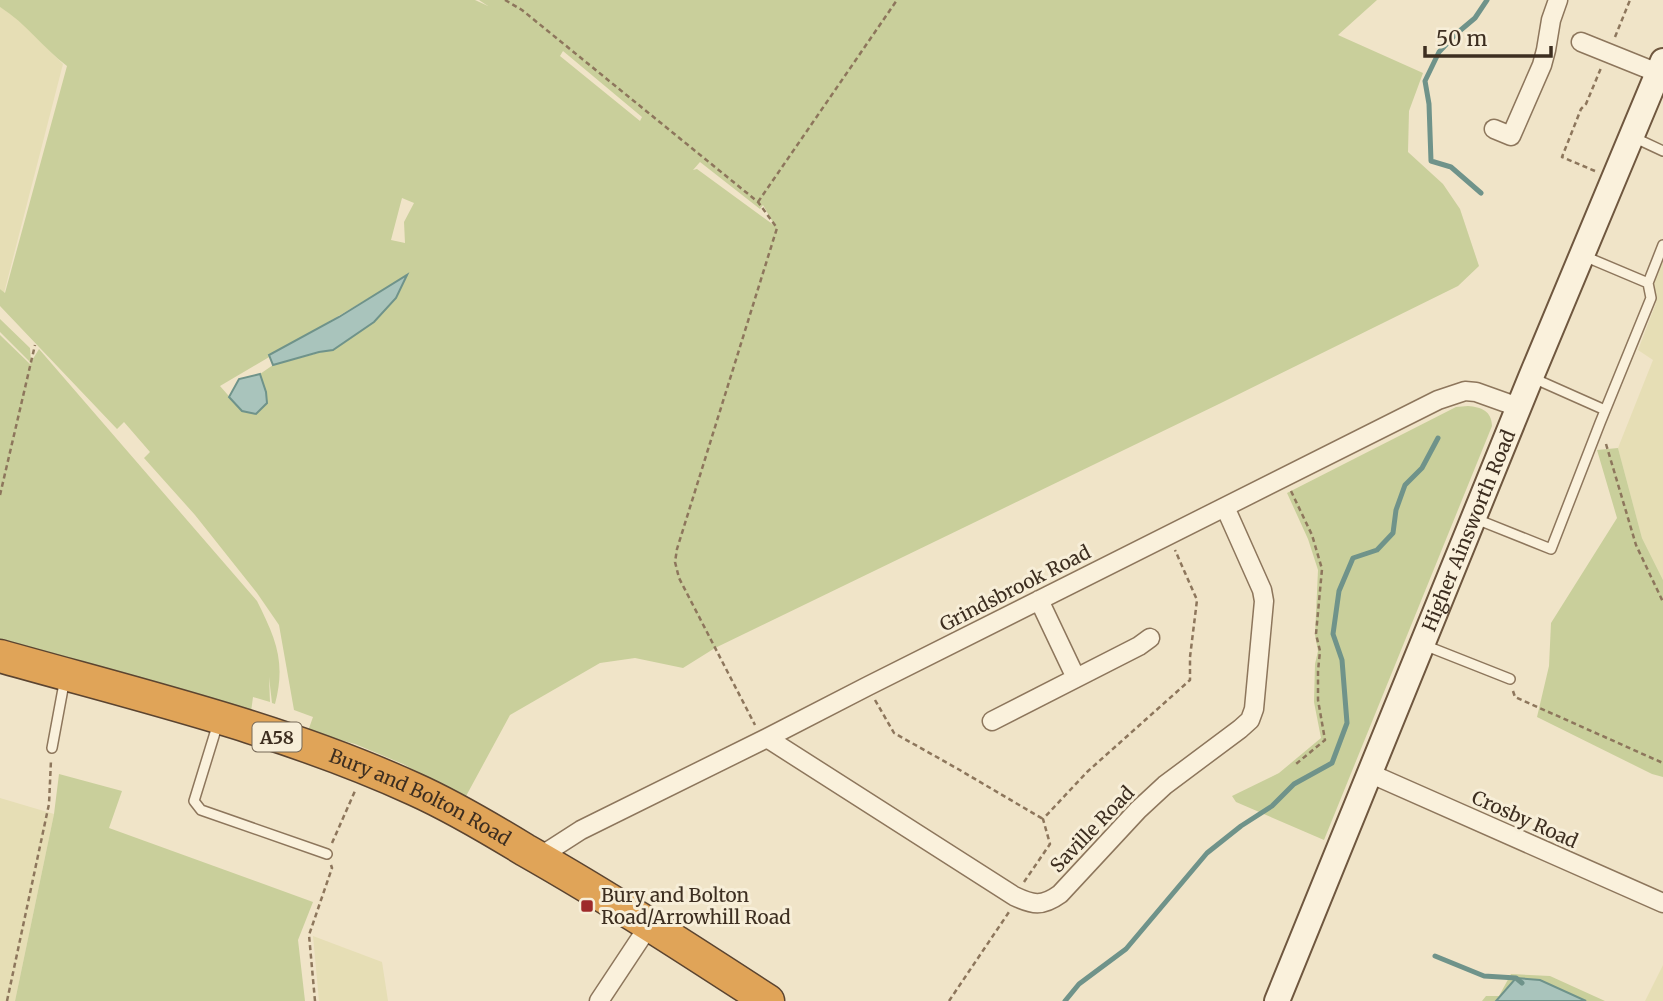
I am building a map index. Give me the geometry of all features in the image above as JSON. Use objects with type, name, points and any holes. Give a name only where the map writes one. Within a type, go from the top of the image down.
[{"type":"highway","name":"Bury and Bolton Road","points":[[0,656],[220,718],[365,768],[414,789],[539,857],[650,924],[768,1001]]},
{"type":"main road","name":"Higher Ainsworth Road","points":[[1276,1001],[1518,407],[1661,67]]},
{"type":"street","points":[[1494,130],[1511,136],[1542,65],[1558,0]]},
{"type":"street","points":[[1581,42],[1661,67]]},
{"type":"street","name":"Grindsbrook Road","points":[[539,857],[580,830],[1438,400],[1465,391],[1476,392],[1518,407]]},
{"type":"street","name":"Saville Road","points":[[1017,897],[1038,904],[1060,894],[1138,810],[1165,785],[1250,720],[1254,709],[1264,601],[1262,590],[1225,507]]},
{"type":"street","points":[[1039,600],[1076,678]]},
{"type":"street","points":[[992,721],[1150,638]]},
{"type":"street","points":[[765,739],[1017,897]]},
{"type":"street","name":"Crosby Road","points":[[1369,773],[1663,903]]},
{"type":"street","points":[[599,1001],[650,924]]},
{"type":"lane","points":[[1632,136],[1663,151]]},
{"type":"lane","points":[[1473,518],[1551,549],[1651,298],[1648,283],[1663,245]]},
{"type":"lane","points":[[1582,256],[1648,283]]},
{"type":"lane","points":[[1531,377],[1605,410]]},
{"type":"lane","points":[[1421,644],[1510,679]]},
{"type":"lane","points":[[52,748],[65,674]]},
{"type":"lane","points":[[220,718],[194,801],[201,810],[327,854]]},
{"type":"path","points":[[505,0],[522,10],[758,202],[777,228],[675,562],[679,578],[765,739]]},
{"type":"path","points":[[758,202],[897,0]]},
{"type":"path","points":[[1614,179],[1562,157],[1629,0]]},
{"type":"path","points":[[0,495],[35,345]]},
{"type":"path","points":[[1600,423],[1636,545],[1663,602]]},
{"type":"path","points":[[1284,477],[1312,535],[1322,575],[1316,634],[1320,651],[1318,700],[1325,740],[1296,764]]},
{"type":"path","points":[[1043,819],[1087,772],[1190,680],[1190,657],[1198,600],[1168,535]]},
{"type":"path","points":[[1510,679],[1515,697],[1663,762]]},
{"type":"path","points":[[867,686],[894,733],[1043,819],[1050,844],[949,1001]]},
{"type":"path","points":[[7,1001],[49,804],[52,748]]},
{"type":"path","points":[[315,1001],[309,934],[332,868],[327,854],[365,768]]},
{"type":"shaded area","points":[[0,7],[17,18],[63,64],[4,293],[0,289]]},
{"type":"shaded area","points":[[1663,261],[1663,580],[1642,538],[1618,448],[1653,360],[1638,350],[1656,303],[1654,282]]},
{"type":"shaded area","points":[[0,798],[54,814],[15,1001],[0,1001]]},
{"type":"shaded area","points":[[313,936],[382,962],[388,1001],[319,1001]]},
{"type":"shaded area","points":[[1663,965],[1663,1001],[1645,1001]]},
{"type":"green space","points":[[0,0],[475,0],[488,6],[479,0],[1377,0],[1338,35],[1423,73],[1409,111],[1408,152],[1443,184],[1460,209],[1479,266],[1458,286],[715,648],[683,668],[635,658],[600,663],[510,715],[465,798],[403,764],[355,744],[308,731],[313,717],[294,710],[279,625],[257,593],[195,515],[144,458],[150,452],[124,422],[117,429],[0,306],[0,289],[5,293],[67,66],[0,7]],"holes":[[[563,51],[642,117],[640,121],[560,56]],[[700,162],[760,209],[763,205],[775,226],[697,169],[693,170]],[[402,198],[414,203],[404,222],[405,243],[391,240]],[[406,276],[396,298],[374,322],[337,348],[273,365],[260,374],[242,411],[220,386]]]},
{"type":"green space","points":[[0,319],[30,348],[31,362],[39,349],[257,601],[277,651],[280,676],[275,704],[272,703],[269,677],[270,702],[253,697],[251,712],[0,640],[0,335],[31,363],[0,332]]},
{"type":"green space","points":[[1468,406],[1485,411],[1492,421],[1492,426],[1324,840],[1236,802],[1232,796],[1279,773],[1321,738],[1314,702],[1318,651],[1315,635],[1318,570],[1308,539],[1287,493],[1456,407]]},
{"type":"green space","points":[[1618,448],[1642,538],[1663,580],[1663,777],[1537,717],[1549,666],[1551,623],[1617,518],[1597,450]]},
{"type":"green space","points":[[59,774],[122,791],[109,828],[313,902],[298,940],[305,1001],[15,1001],[54,814]]},
{"type":"green space","points":[[1511,974],[1550,976],[1605,1001],[1482,1001],[1486,996],[1499,996]]},
{"type":"water","points":[[407,275],[396,298],[374,322],[333,350],[273,365],[269,355],[339,317]]},
{"type":"water","points":[[260,374],[267,403],[256,414],[242,411],[229,397],[239,379]]},
{"type":"water","points":[[1516,978],[1540,980],[1586,1001],[1496,1001]]},
{"type":"waterway","points":[[1481,193],[1451,167],[1431,161],[1429,104],[1425,81],[1439,52],[1475,18],[1487,0]]},
{"type":"waterway","points":[[1065,1001],[1079,984],[1126,949],[1207,853],[1272,806],[1294,784],[1332,763],[1347,723],[1342,660],[1333,634],[1339,591],[1353,558],[1377,550],[1393,533],[1396,510],[1405,485],[1422,468],[1438,438]]},
{"type":"waterway","points":[[1435,956],[1484,976],[1516,978],[1522,983]]},
{"type":"place","name":"Bury and Bolton Road/Arrowhill Road","points":[[587,906]]}]
